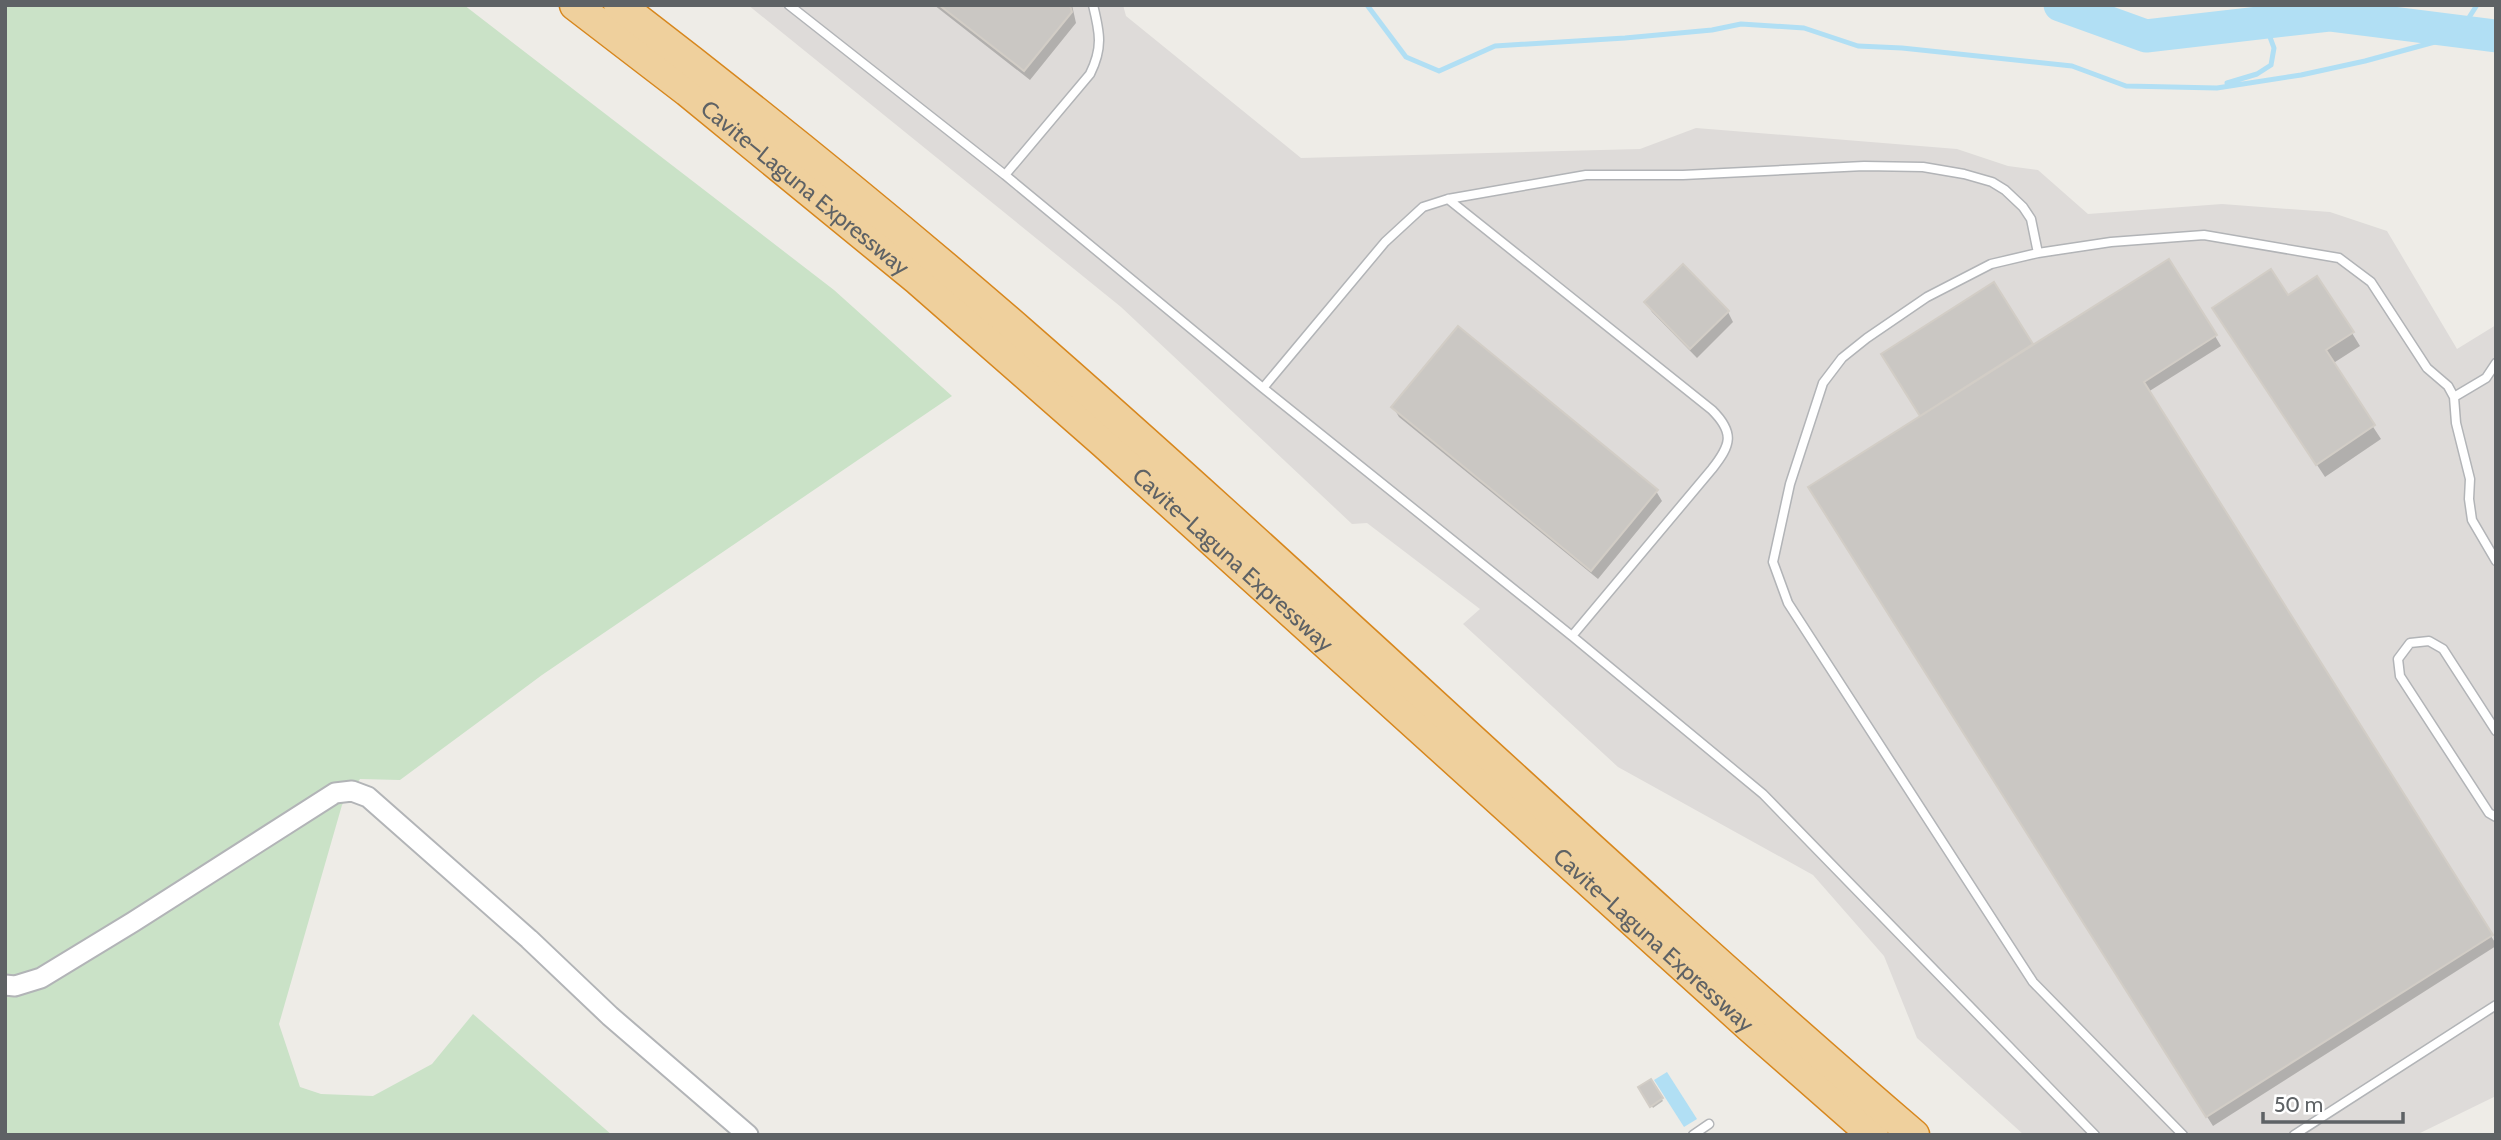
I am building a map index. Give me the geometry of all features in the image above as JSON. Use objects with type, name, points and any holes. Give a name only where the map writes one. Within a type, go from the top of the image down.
[{"type":"highway","name":"Cavite–Laguna Expressway","points":[[576,5],[697,100],[946,304],[1873,1135]]},
{"type":"highway","name":"Cavite–Laguna Expressway","points":[[619,5],[785,135],[1022,333],[1766,1008],[1913,1135]]},
{"type":"street","points":[[5,985],[15,986],[41,978],[335,793],[352,791],[368,797],[529,939],[610,1016],[748,1135]]},
{"type":"lane","points":[[789,5],[1005,175],[1763,794],[2095,1135]]},
{"type":"lane","points":[[1005,175],[1090,74],[1099,57],[1100,30],[1093,5]]},
{"type":"lane","points":[[1263,388],[1385,242],[1423,207],[1448,199],[1586,175],[1683,175],[1864,166],[1923,167],[1964,174],[1992,182],[2005,190],[2031,219],[2038,253]]},
{"type":"lane","points":[[1448,199],[1712,410],[1729,434],[1728,444],[1718,463],[1572,636]]},
{"type":"lane","points":[[2183,1135],[2033,982],[1788,603],[1773,562],[1790,484],[1823,383],[1842,358],[1867,338],[1927,297],[1991,264],[2038,253],[2111,242],[2204,235],[2339,258],[2371,282],[2427,368],[2448,386],[2454,397],[2456,423],[2470,480],[2472,520],[2496,561]]},
{"type":"lane","points":[[2454,397],[2486,378],[2496,363]]},
{"type":"lane","points":[[2496,731],[2443,649],[2429,640],[2410,643],[2398,659],[2400,676],[2488,813],[2496,817]]},
{"type":"lane","points":[[2294,1135],[2496,1005]]},
{"type":"lane","points":[[1693,1135],[1710,1124]]},
{"type":"shaded area","points":[[748,5],[1123,5],[1126,16],[1301,158],[1640,149],[1696,128],[1957,149],[2008,166],[2038,170],[2088,214],[2222,204],[2330,212],[2387,231],[2457,349],[2496,325],[2496,1096],[2416,1135],[2024,1135],[1917,1038],[1884,956],[1813,875],[1618,767],[1463,624],[1480,609],[1367,523],[1352,524],[1121,307]]},
{"type":"green space","points":[[5,5],[464,5],[834,290],[952,396],[542,675],[400,780],[360,779],[342,805],[279,1024],[300,1087],[321,1094],[373,1096],[432,1064],[473,1014],[612,1135],[5,1135]]},
{"type":"water","points":[[1667,1072],[1697,1119],[1684,1127],[1654,1080]]},
{"type":"building","points":[[939,5],[1070,5],[1072,12],[1024,71]]},
{"type":"building","points":[[2169,259],[2217,335],[2144,382],[2493,935],[2206,1117],[1808,487]]},
{"type":"building","points":[[1683,264],[1729,311],[1690,349],[1644,302]]},
{"type":"building","points":[[2271,269],[2288,295],[2317,276],[2354,332],[2326,350],[2375,425],[2316,465],[2212,308]]},
{"type":"building","points":[[1994,282],[2033,344],[1920,416],[1881,354]]},
{"type":"building","points":[[1458,326],[1658,490],[1591,571],[1391,407]]},
{"type":"building","points":[[1651,1079],[1663,1098],[1650,1107],[1638,1087]]},
{"type":"waterway","points":[[1367,5],[1406,57],[1439,71],[1495,46],[1625,38],[1712,30],[1741,24],[1804,28],[1858,46],[1902,48],[2072,66],[2126,86],[2217,88],[2301,75],[2464,34]]},
{"type":"waterway","points":[[2060,5],[2146,36],[2329,15],[2496,36]]},
{"type":"waterway","points":[[2329,15],[2372,5]]},
{"type":"waterway","points":[[2477,5],[2468,19],[2479,36]]},
{"type":"waterway","points":[[2227,83],[2257,74],[2271,65],[2274,48],[2267,29],[2296,19]]}]
